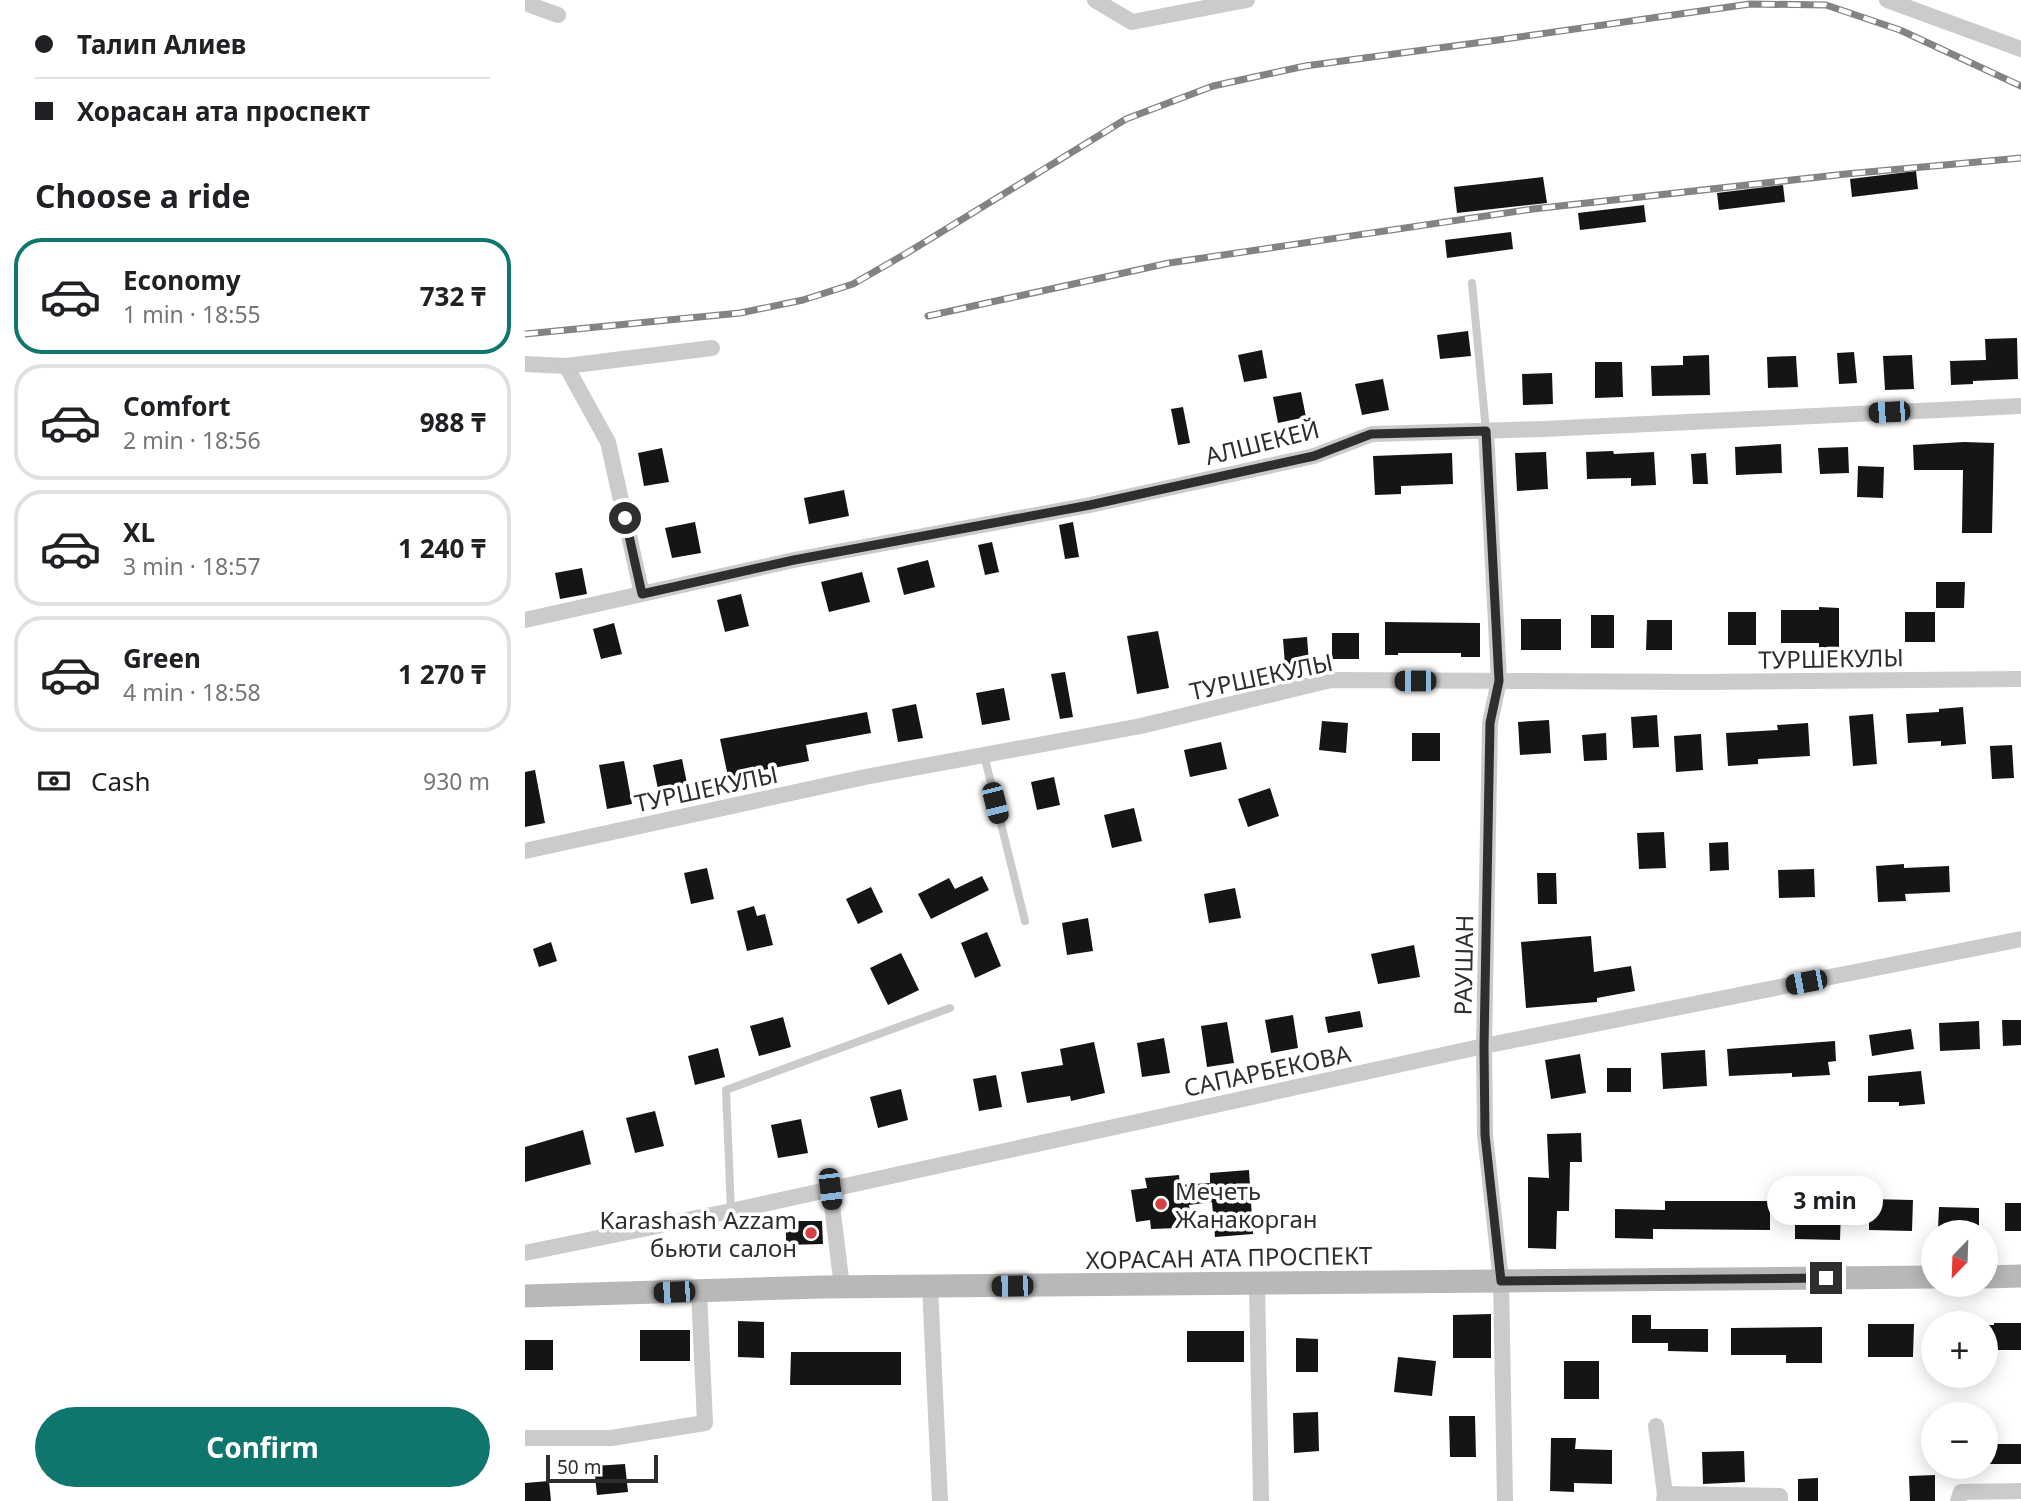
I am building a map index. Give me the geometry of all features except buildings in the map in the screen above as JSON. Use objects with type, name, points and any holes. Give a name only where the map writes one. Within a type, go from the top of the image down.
[{"type":"main road","points":[[1999,1277],[2021,1276]]},
{"type":"main road","name":"ХОРАСАН АТА ПРОСПЕКТ","points":[[525,1296],[842,1287],[1921,1277]]},
{"type":"street","points":[[1094,0],[1132,22],[1247,0]]},
{"type":"street","points":[[1888,0],[2021,49]]},
{"type":"street","points":[[525,3],[558,15]]},
{"type":"street","points":[[525,364],[566,366],[712,348]]},
{"type":"street","points":[[566,366],[608,442],[642,594]]},
{"type":"street","name":"АЛШЕКЕЙ","points":[[525,620],[794,560],[1090,505],[1314,456],[1371,434],[2021,406]]},
{"type":"street","name":"РАУШАН","points":[[1486,431],[1499,681],[1490,723],[1485,1135],[1501,1281],[1505,1501]]},
{"type":"street","name":"ТУРШЕКУЛЫ","points":[[525,851],[865,777],[1141,726],[1331,680],[1701,682],[2021,679]]},
{"type":"street","name":"САПАРБЕКОВА","points":[[525,1252],[731,1211],[1484,1046],[2021,939]]},
{"type":"street","points":[[830,1189],[842,1287]]},
{"type":"street","points":[[1257,1283],[1261,1501]]},
{"type":"street","points":[[930,1286],[940,1501]]},
{"type":"street","points":[[525,1438],[611,1438],[705,1423],[699,1291]]},
{"type":"street","points":[[1656,1426],[1664,1498],[1780,1496],[1780,1501]]},
{"type":"street","points":[[1958,1501],[1961,1492],[2021,1491]]},
{"type":"lane","points":[[1472,283],[1486,431]]},
{"type":"lane","points":[[984,755],[1024,921]]},
{"type":"lane","points":[[731,1211],[726,1090],[950,1008]]},
{"type":"railway","points":[[525,334],[740,313],[803,300],[853,284],[1126,119],[1213,86],[1305,66],[1750,4],[1826,5],[1900,30],[2021,86]]},
{"type":"railway","points":[[928,316],[1169,263],[1533,209],[1846,174],[2021,158]]},
{"type":"place","name":"Мечеть Жанакорган","points":[[1161,1204]]},
{"type":"place","name":"Karashash Azzam бьюти салон","points":[[811,1233]]},
{"type":"route","points":[[625,518],[642,594],[794,560],[1090,505],[1314,456],[1371,434],[1486,431],[1499,681],[1490,723],[1485,1135],[1501,1281],[1826,1278]]}]
